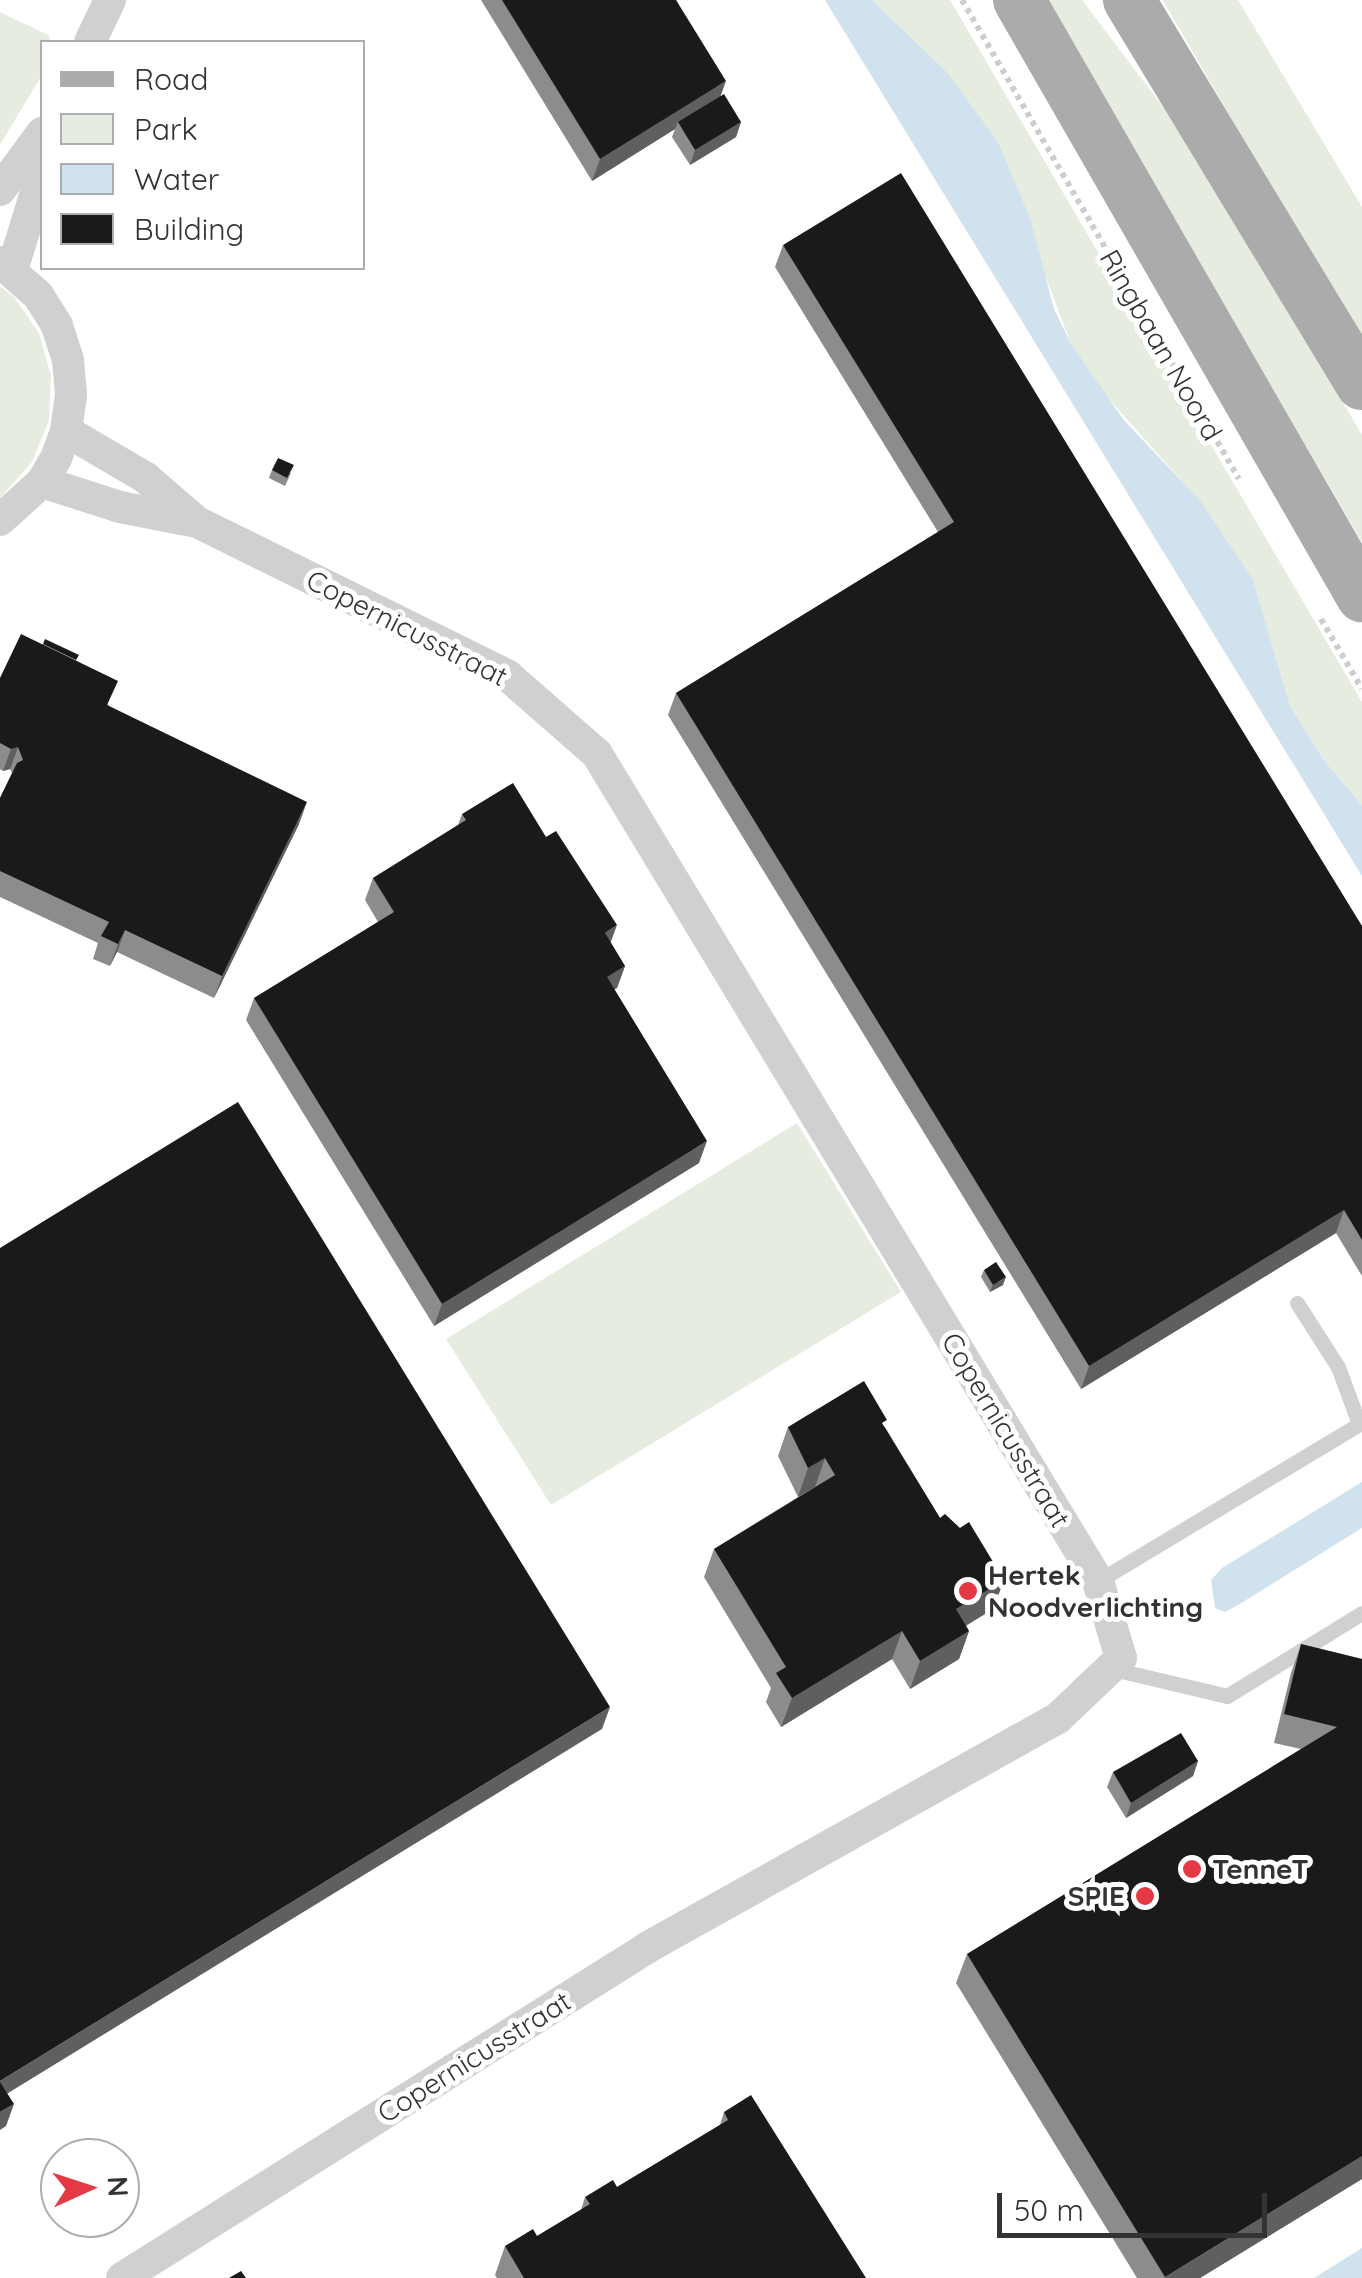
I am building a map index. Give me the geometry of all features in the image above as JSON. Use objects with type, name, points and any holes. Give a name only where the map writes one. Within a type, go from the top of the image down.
[{"type":"main road","name":"Ringbaan Noord","points":[[1019,0],[1337,600]]},
{"type":"main road","points":[[1129,0],[1362,384]]},
{"type":"street","points":[[91,40],[110,0]]},
{"type":"street","points":[[0,190],[40,136]]},
{"type":"street","points":[[0,520],[42,482],[66,431],[71,396],[68,360],[56,326],[38,295],[6,266],[40,178]]},
{"type":"street","name":"Copernicusstraat","points":[[66,431],[146,478],[197,522],[508,676],[597,754],[1098,1581],[1121,1658],[1058,1718],[647,1948],[122,2278]]},
{"type":"street","name":"Copernicusstraat","points":[[42,482],[120,507],[197,522]]},
{"type":"lane","points":[[1098,1581],[1359,1424],[1338,1367],[1297,1303]]},
{"type":"lane","points":[[1110,1668],[1227,1696],[1362,1613]]},
{"type":"path","name":"Ringbaan Noord","points":[[962,0],[1243,486]]},
{"type":"path","points":[[1337,600],[1362,689]]},
{"type":"green space","points":[[872,0],[950,0],[1362,702],[1362,805],[1323,759],[1290,706],[1229,543],[1202,504],[1093,381],[1071,344],[1042,267],[945,70]]},
{"type":"green space","points":[[1045,0],[1082,0],[1194,148],[1362,435],[1362,542]]},
{"type":"green space","points":[[1163,0],[1238,0],[1362,207],[1362,346]]},
{"type":"green space","points":[[0,12],[48,35],[50,40],[40,40],[40,78],[0,145]]},
{"type":"green space","points":[[0,286],[14,297],[39,333],[51,376],[49,421],[32,462],[0,498]]},
{"type":"green space","points":[[797,1123],[901,1292],[551,1505],[446,1339]]},
{"type":"water","points":[[825,0],[872,0],[945,70],[998,142],[1031,221],[1054,309],[1071,344],[1123,419],[1202,503],[1252,578],[1290,706],[1323,759],[1362,805],[1362,876]]},
{"type":"water","points":[[1362,1482],[1362,1528],[1238,1605],[1225,1612],[1215,1608],[1211,1580],[1222,1568]]},
{"type":"water","points":[[1362,2248],[1362,2278],[1314,2278]]},
{"type":"building","points":[[502,0],[676,0],[726,81],[600,159]]},
{"type":"building","points":[[724,94],[741,122],[695,150],[678,122]]},
{"type":"building","points":[[901,173],[1362,926],[1362,1240],[1344,1210],[1089,1366],[676,693],[954,522],[783,245]]},
{"type":"building","points":[[278,458],[294,465],[287,478],[272,470]]},
{"type":"building","points":[[21,634],[118,681],[107,705],[307,802],[222,976],[125,930],[118,944],[101,936],[109,922],[0,871],[0,798],[17,763],[23,760],[18,747],[11,749],[0,743],[0,678]]},
{"type":"building","points":[[45,639],[79,655],[76,660],[43,644]]},
{"type":"building","points":[[513,783],[546,837],[556,831],[617,925],[605,933],[625,966],[607,977],[707,1141],[442,1304],[254,998],[394,912],[373,878],[466,820],[462,814]]},
{"type":"building","points":[[238,1102],[610,1707],[0,2081],[0,1248]]},
{"type":"building","points":[[996,1262],[1006,1277],[993,1285],[984,1270]]},
{"type":"building","points":[[864,1381],[887,1420],[882,1423],[940,1518],[945,1514],[960,1528],[969,1522],[1004,1580],[956,1609],[969,1631],[920,1661],[902,1631],[792,1698],[776,1673],[786,1667],[714,1549],[835,1475],[825,1458],[808,1468],[788,1427]]},
{"type":"building","points":[[1301,1644],[1362,1659],[1362,2156],[1165,2277],[967,1954],[1337,1727],[1284,1714]]},
{"type":"building","points":[[1181,1733],[1198,1761],[1131,1803],[1113,1772]]},
{"type":"building","points":[[0,2082],[14,2104],[0,2112]]},
{"type":"building","points":[[751,2095],[866,2278],[524,2278],[505,2246],[533,2229],[537,2236],[590,2204],[585,2197],[613,2180],[617,2187],[728,2120],[724,2112]]},
{"type":"place","name":"Hertek Noodverlichting","points":[[968,1591]]},
{"type":"place","name":"TenneT","points":[[1192,1869]]},
{"type":"place","name":"SPIE","points":[[1145,1896]]}]
